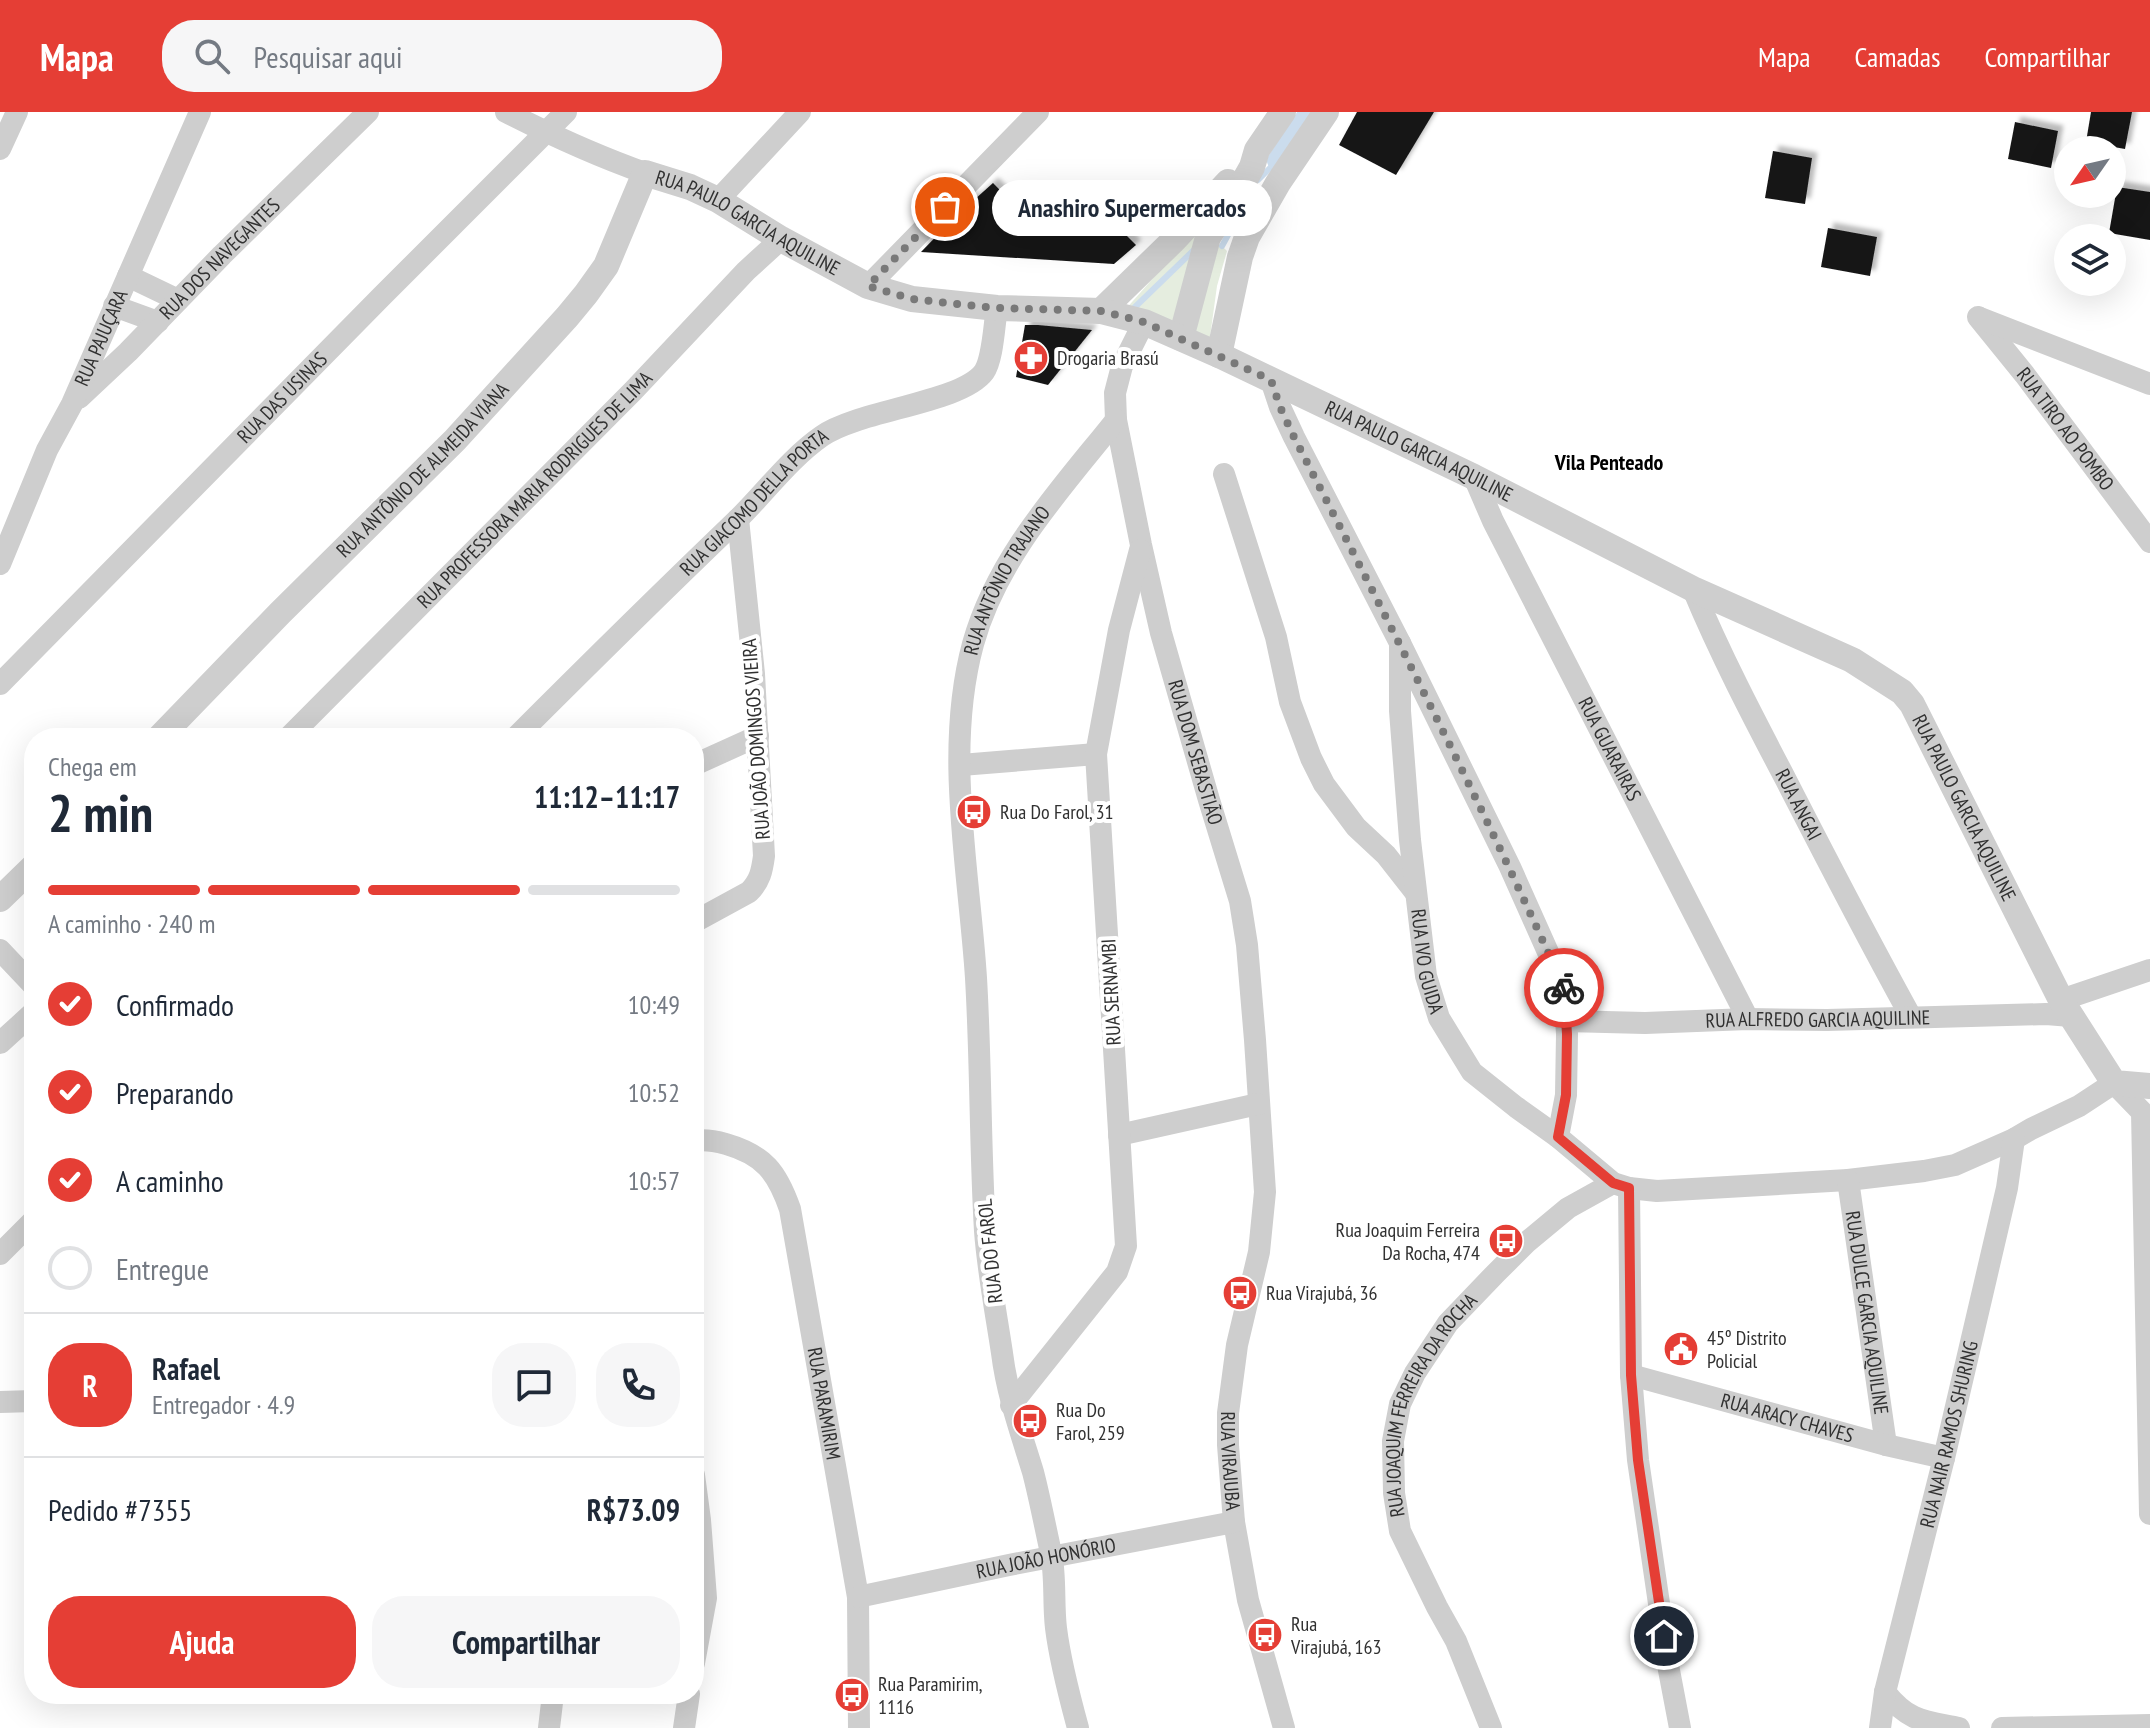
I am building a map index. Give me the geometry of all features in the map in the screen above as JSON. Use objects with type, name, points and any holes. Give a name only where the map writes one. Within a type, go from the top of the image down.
[{"type":"street","points":[[0,149],[17,112]]},
{"type":"street","name":"RUA PAJUÇARA","points":[[0,564],[47,450],[72,404],[200,112]]},
{"type":"street","name":"RUA DOS NAVEGANTES","points":[[72,404],[368,112]]},
{"type":"street","name":"RUA PAULO GARCIA AQUILINE","points":[[506,112],[610,161],[690,187],[718,200],[781,239],[868,286],[912,299],[997,308],[1101,311],[1144,322],[1474,477],[1693,589],[1852,660],[1902,692],[1912,704],[2066,1008],[2114,1083]]},
{"type":"street","name":"RUA DAS USINAS","points":[[2,676],[566,112]]},
{"type":"street","points":[[718,200],[800,112]]},
{"type":"street","points":[[868,286],[1038,112]]},
{"type":"street","points":[[1101,311],[1175,239],[1257,150],[1283,112]]},
{"type":"street","points":[[1219,355],[1247,237],[1278,183],[1326,112]]},
{"type":"street","points":[[1181,338],[1208,237],[1252,167],[1257,150]]},
{"type":"street","name":"RUA ANTÔNIO DE ALMEIDA VIANA","points":[[169,728],[455,440],[567,317],[606,266],[645,173]]},
{"type":"street","name":"RUA PROFESSORA MARIA RODRIGUES DE LIMA","points":[[298,728],[633,391],[746,271],[781,239]]},
{"type":"street","points":[[128,276],[178,300]]},
{"type":"street","points":[[114,306],[158,322]]},
{"type":"street","name":"RUA GIACOMO DELLA PORTA","points":[[525,728],[823,435],[849,422],[950,393],[971,384],[983,374],[988,364],[997,308]]},
{"type":"street","name":"RUA TIRO AO POMBO","points":[[2058,349],[1978,317],[2150,542]]},
{"type":"street","name":"RUA DOM SEBASTIÃO","points":[[1144,322],[1122,366],[1115,393],[1116,420],[1141,545],[1169,660],[1240,901],[1251,993],[1265,1192]]},
{"type":"street","points":[[2025,375],[2058,349],[2150,384]]},
{"type":"street","points":[[1271,380],[1294,437],[1510,867],[1564,988],[1566,1095],[1558,1137]]},
{"type":"street","name":"RUA ANTÔNIO TRAJANO","points":[[961,765],[963,703],[973,646],[995,585],[1007,562],[1053,498],[1116,420]]},
{"type":"street","points":[[1224,474],[1276,637],[1290,702],[1311,758],[1324,784],[1356,827],[1386,855],[1416,893]]},
{"type":"street","name":"RUA GUARAIRAS","points":[[1474,477],[1493,521],[1748,1019]]},
{"type":"street","name":"RUA JOÃO DOMINGOS VIEIRA","points":[[704,917],[756,885],[762,874],[764,856],[754,674],[738,519]]},
{"type":"street","name":"RUA SERNAMBI","points":[[1011,1405],[1117,1272],[1126,1246],[1096,754],[1119,630],[1141,545]]},
{"type":"street","name":"RUA ANGAI","points":[[1693,589],[1758,727],[1911,1017]]},
{"type":"street","name":"RUA IVO GUIDA","points":[[1400,643],[1400,711],[1410,840],[1426,976],[1439,1018],[1472,1072],[1621,1186]]},
{"type":"street","points":[[704,760],[758,736]]},
{"type":"street","points":[[961,765],[1096,754]]},
{"type":"street","name":"RUA DO FAROL","points":[[961,765],[960,790],[976,976],[986,1234],[1002,1358],[1011,1405],[1033,1473],[1052,1558],[1056,1630],[1078,1728]]},
{"type":"street","points":[[0,899],[24,876]]},
{"type":"street","points":[[0,950],[24,975]]},
{"type":"street","name":"RUA ALFREDO GARCIA AQUILINE","points":[[1566,1021],[1645,1023],[2037,1014],[2066,1008],[2150,970]]},
{"type":"street","points":[[0,1043],[24,1021]]},
{"type":"street","points":[[1680,1728],[1638,1460],[1621,1186],[1657,1191],[1848,1180],[1924,1171],[1955,1165],[2014,1139],[2079,1106],[2114,1083],[2150,1086]]},
{"type":"street","points":[[2114,1083],[2146,1108],[2150,1514]]},
{"type":"street","points":[[1119,1135],[1258,1104]]},
{"type":"street","name":"RUA PARAMIRIM","points":[[704,1139],[745,1149],[763,1160],[775,1175],[790,1209],[858,1597],[859,1728]]},
{"type":"street","name":"RUA NAIR RAMOS SHURING","points":[[1880,1728],[1885,1692],[2007,1188],[2014,1139]]},
{"type":"street","name":"RUA DULCE GARCIA AQUILINE","points":[[1848,1180],[1886,1445]]},
{"type":"street","name":"RUA JOAQUIM FERREIRA DA ROCHA","points":[[1491,1728],[1456,1641],[1400,1531],[1394,1493],[1393,1454],[1400,1404],[1415,1373],[1448,1323],[1527,1242],[1568,1208],[1621,1186]]},
{"type":"street","name":"RUA VIRAJUBA","points":[[1265,1192],[1259,1252],[1237,1345],[1228,1413],[1228,1445],[1234,1522],[1248,1600],[1284,1728]]},
{"type":"street","points":[[0,1254],[24,1230]]},
{"type":"street","name":"RUA ARACY CHAVES","points":[[1631,1375],[1944,1458]]},
{"type":"street","points":[[0,1402],[24,1401]]},
{"type":"street","name":"RUA JOÃO HONÓRIO","points":[[858,1597],[1234,1522]]},
{"type":"street","points":[[704,1572],[704,1609]]},
{"type":"street","points":[[1885,1692],[1902,1711],[1916,1719],[1959,1728]]},
{"type":"street","points":[[549,1728],[552,1704]]},
{"type":"street","points":[[684,1728],[688,1704]]},
{"type":"street","points":[[2002,1728],[2150,1725]]},
{"type":"shaded area","points":[[1197,229],[1206,245],[1222,246],[1227,251],[1217,286],[1209,344],[1124,311]]},
{"type":"building","points":[[1357,112],[1434,112],[1396,175],[1339,145]]},
{"type":"building","points":[[2091,112],[2132,112],[2126,144],[2126,136],[2087,136]]},
{"type":"building","points":[[2015,122],[2058,131],[2054,136],[2051,168],[2008,159]]},
{"type":"building","points":[[1773,151],[1812,158],[1805,204],[1765,198]]},
{"type":"building","points":[[993,183],[1039,230],[1084,193],[1136,245],[1114,264],[921,252]]},
{"type":"building","points":[[2126,188],[2150,192],[2150,240],[2126,236],[2126,224],[2111,224],[2113,208],[2126,208]]},
{"type":"building","points":[[1828,228],[1877,237],[1870,276],[1821,267]]},
{"type":"building","points":[[1025,325],[1092,330],[1048,385],[1016,377]]},
{"type":"waterway","points":[[1277,161],[1309,112]]},
{"type":"waterway","points":[[1258,180],[1277,161]]},
{"type":"waterway","points":[[1222,246],[1251,193]]},
{"type":"waterway","points":[[1135,307],[1196,248]]},
{"type":"way so far","points":[[945,207],[868,286],[912,299],[956,304],[1101,311],[1144,322],[1271,380],[1294,437],[1414,671],[1510,867],[1564,988]]},
{"type":"place","name":"Anashiro Supermercados","points":[[945,207]]},
{"type":"place","name":"Drogaria Brasú","points":[[1031,358]]},
{"type":"place","name":"Rua Do Farol, 31","points":[[974,812]]},
{"type":"place","name":"Rua Joaquim Ferreira Da Rocha, 474","points":[[1506,1241]]},
{"type":"place","name":"Rua Virajubá, 36","points":[[1240,1293]]},
{"type":"place","name":"45º Distrito Policial","points":[[1681,1349]]},
{"type":"place","name":"Rua Do Farol, 259","points":[[1030,1421]]},
{"type":"place","name":"Rua Virajubá, 163","points":[[1265,1635]]},
{"type":"place","name":"Rua Paramirim, 1116","points":[[852,1695]]},
{"type":"district","name":"Vila Penteado","points":[[1609,462]]},
{"type":"route","points":[[1564,988],[1566,1095],[1558,1137],[1613,1183],[1629,1188],[1631,1375],[1638,1460],[1664,1636]]}]
